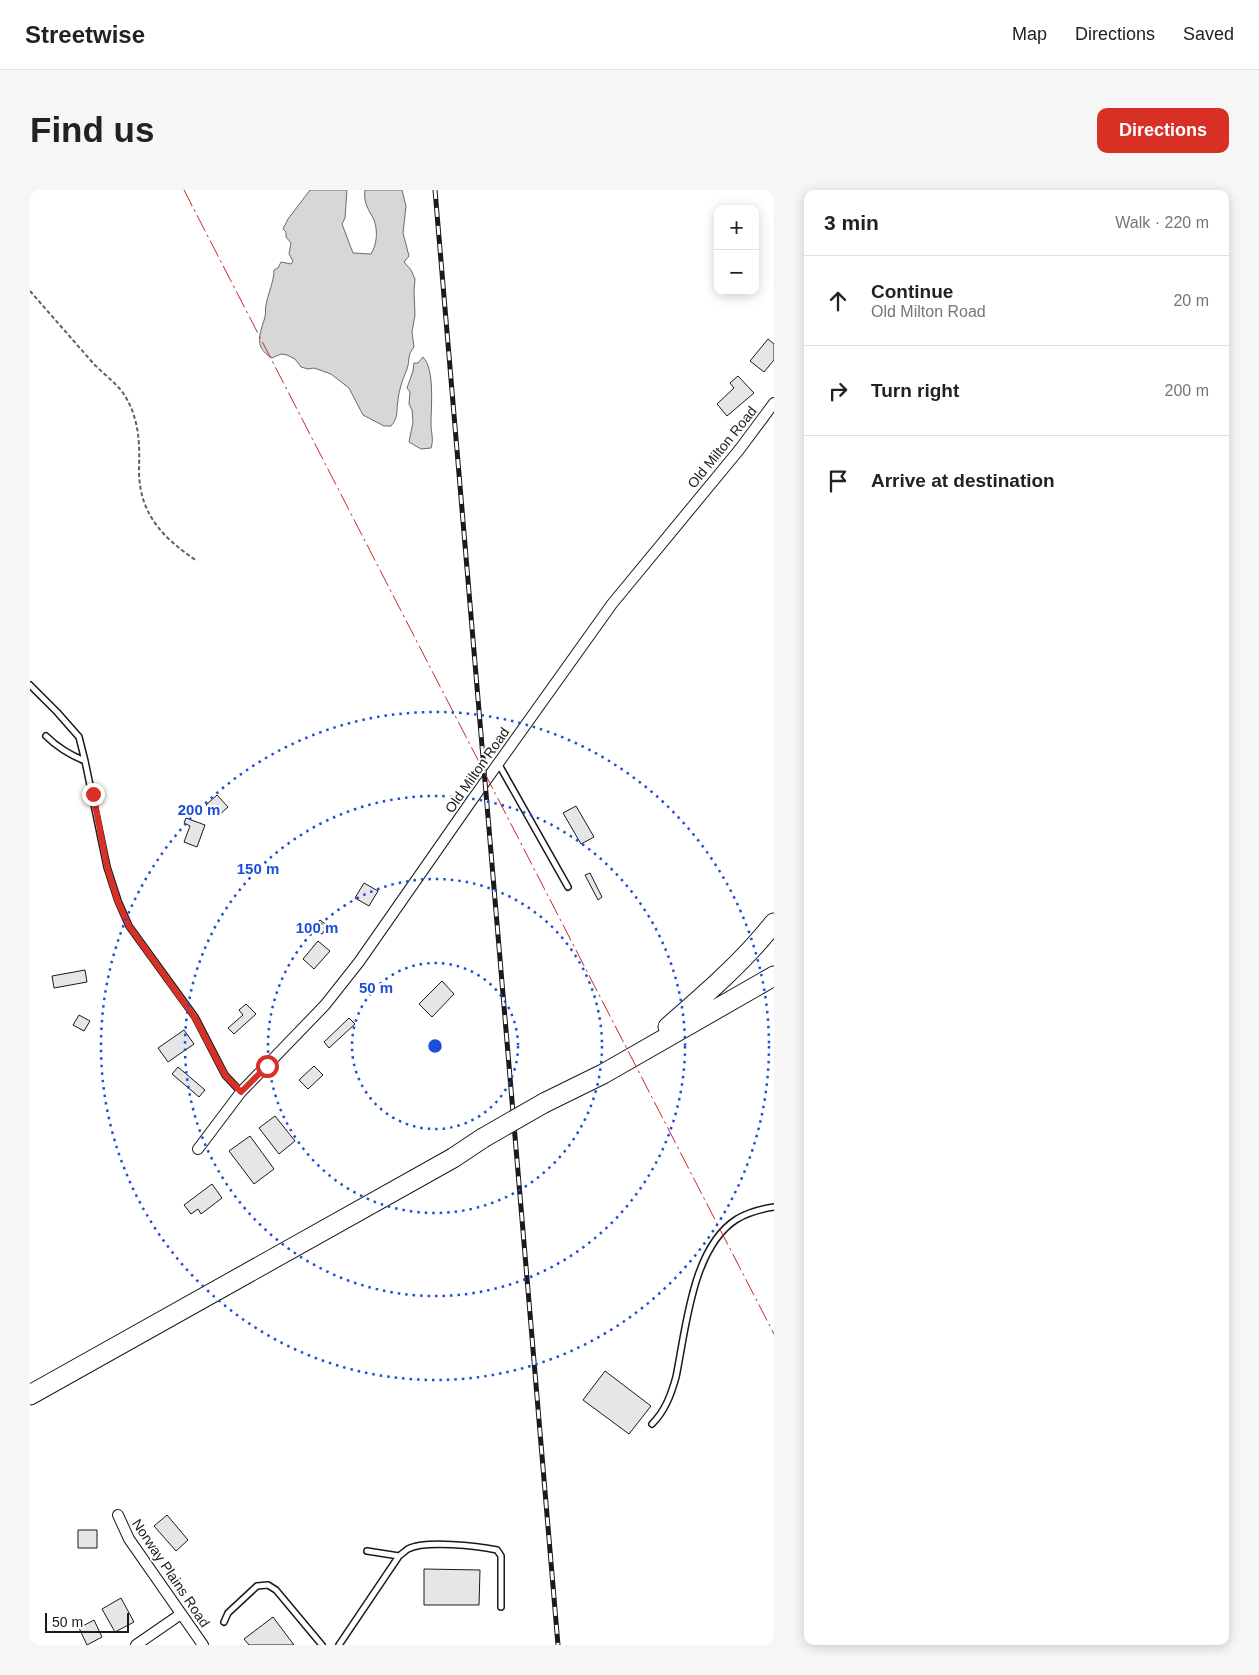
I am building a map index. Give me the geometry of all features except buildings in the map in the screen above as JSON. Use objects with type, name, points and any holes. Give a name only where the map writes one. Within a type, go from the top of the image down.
[{"type":"highway","points":[[638,1054],[722,980],[759,942],[774,923]]},
{"type":"highway","points":[[30,1404],[37,1391],[453,1158],[483,1138],[544,1103],[603,1074],[774,976]]},
{"type":"street","name":"Old Milton Road","points":[[198,1149],[241,1092],[325,1005],[359,962],[612,604],[739,450],[774,403]]},
{"type":"street","name":"Norway Plains Road","points":[[118,1515],[129,1539],[203,1645]]},
{"type":"street","points":[[136,1645],[181,1614]]},
{"type":"lane","points":[[30,685],[79,737],[86,761],[107,867],[118,902],[129,926],[195,1018],[225,1075],[241,1092]]},
{"type":"lane","points":[[46,736],[55,745],[69,754],[86,761]]},
{"type":"lane","points":[[498,763],[568,887]]},
{"type":"lane","points":[[652,1424],[661,1415],[672,1390],[694,1286],[704,1261],[717,1238],[737,1219],[774,1207]]},
{"type":"lane","points":[[339,1645],[399,1556],[408,1549],[420,1546],[476,1546],[497,1550],[501,1556],[501,1607]]},
{"type":"lane","points":[[367,1551],[399,1556]]},
{"type":"lane","points":[[224,1622],[228,1613],[257,1586],[268,1585],[276,1590],[322,1645]]},
{"type":"path","points":[[30,291],[125,395],[131,407],[138,431],[141,494],[146,510],[155,525],[166,537],[198,561]]},
{"type":"shaded area","points":[[310,190],[347,190],[345,218],[342,224],[353,253],[371,254],[376,242],[376,229],[366,203],[365,190],[402,190],[406,206],[403,233],[409,256],[404,262],[411,270],[415,279],[415,315],[412,332],[414,347],[400,388],[396,417],[391,426],[384,426],[363,415],[349,388],[331,374],[314,368],[301,367],[295,359],[287,355],[281,354],[272,358],[266,354],[260,345],[260,335],[274,270],[278,268],[281,262],[291,264],[293,261],[289,254],[291,243],[283,229],[288,219]]},
{"type":"shaded area","points":[[423,357],[427,363],[431,379],[432,442],[431,448],[421,449],[409,442],[413,422],[412,410],[409,404],[410,392],[407,388],[414,363],[418,363]]},
{"type":"railway","points":[[435,190],[558,1645]]},
{"type":"power","points":[[184,190],[774,1334]]},
{"type":"route","points":[[93,794],[107,867],[118,902],[129,926],[195,1018],[225,1075],[241,1092],[267,1066]]}]
